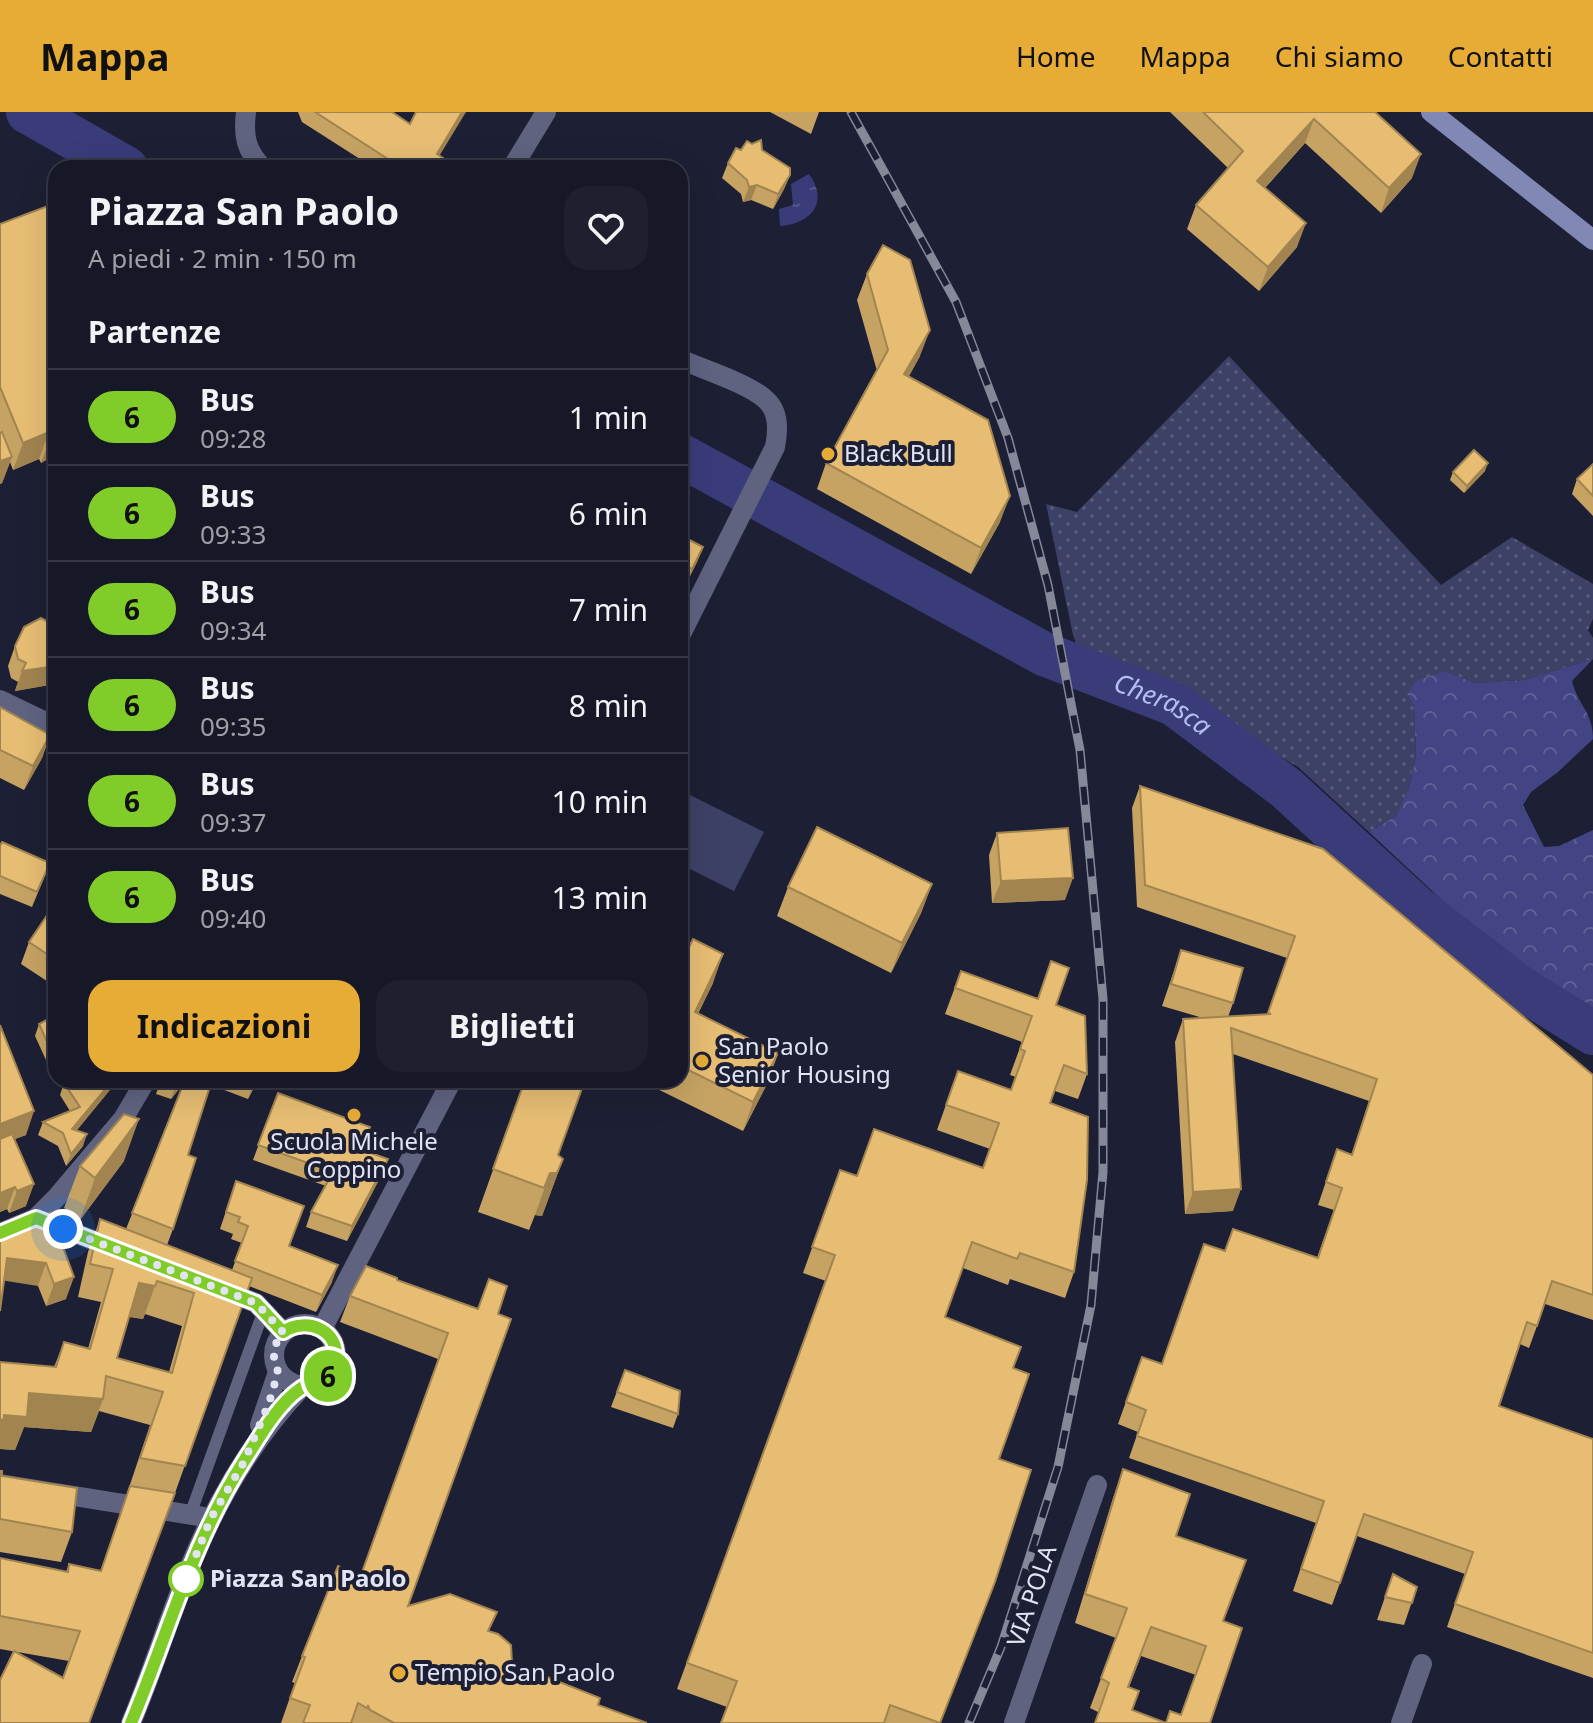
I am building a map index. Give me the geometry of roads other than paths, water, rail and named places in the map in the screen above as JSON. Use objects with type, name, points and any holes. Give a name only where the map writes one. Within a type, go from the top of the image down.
[{"type":"main road","points":[[1431,112],[1593,240]]},
{"type":"street","points":[[246,112],[244,134],[250,155],[255,160]]},
{"type":"street","points":[[517,160],[546,112]]},
{"type":"street","points":[[688,363],[768,401],[778,429],[775,447],[688,620]]},
{"type":"street","points":[[0,700],[48,723]]},
{"type":"street","points":[[0,1233],[36,1218],[123,1119],[141,1088]]},
{"type":"street","points":[[322,1329],[448,1088]]},
{"type":"street","points":[[36,1218],[138,1257]]},
{"type":"street","points":[[196,1279],[256,1303],[277,1326],[273,1354],[278,1372],[287,1382],[302,1387]]},
{"type":"street","points":[[131,1723],[211,1518],[244,1462],[282,1408],[302,1387],[324,1380],[334,1366],[335,1348],[322,1329],[308,1324],[277,1326]]},
{"type":"street","points":[[244,1462],[269,1403],[278,1372]]},
{"type":"street","points":[[0,1484],[211,1518]]},
{"type":"street","name":"VIA POLA","points":[[1014,1723],[1097,1485]]},
{"type":"street","points":[[1401,1723],[1422,1664]]},
{"type":"lane","points":[[190,1515],[260,1321],[277,1326]]},
{"type":"water","points":[[809,174],[818,194],[814,210],[800,221],[780,226],[779,209],[793,205],[791,184]]},
{"type":"waterway","name":"Cherasca","points":[[28,112],[112,160]]},
{"type":"waterway","name":"Cherasca","points":[[688,459],[1044,654],[1174,704],[1286,788],[1418,909],[1519,987],[1593,1033]]},
{"type":"railway","points":[[851,112],[956,302],[1008,438],[1048,585],[1080,750],[1103,999],[1103,1172],[1091,1305],[1058,1467],[1001,1647],[969,1723]]},
{"type":"place","name":"Black Bull","points":[[828,454]]},
{"type":"place","name":"San Paolo Senior Housing","points":[[702,1061]]},
{"type":"place","name":"Scuola Michele Coppino","points":[[354,1115]]},
{"type":"place","name":"Piazza San Paolo","points":[[186,1579]]},
{"type":"place","name":"Tempio San Paolo","points":[[399,1673]]}]
